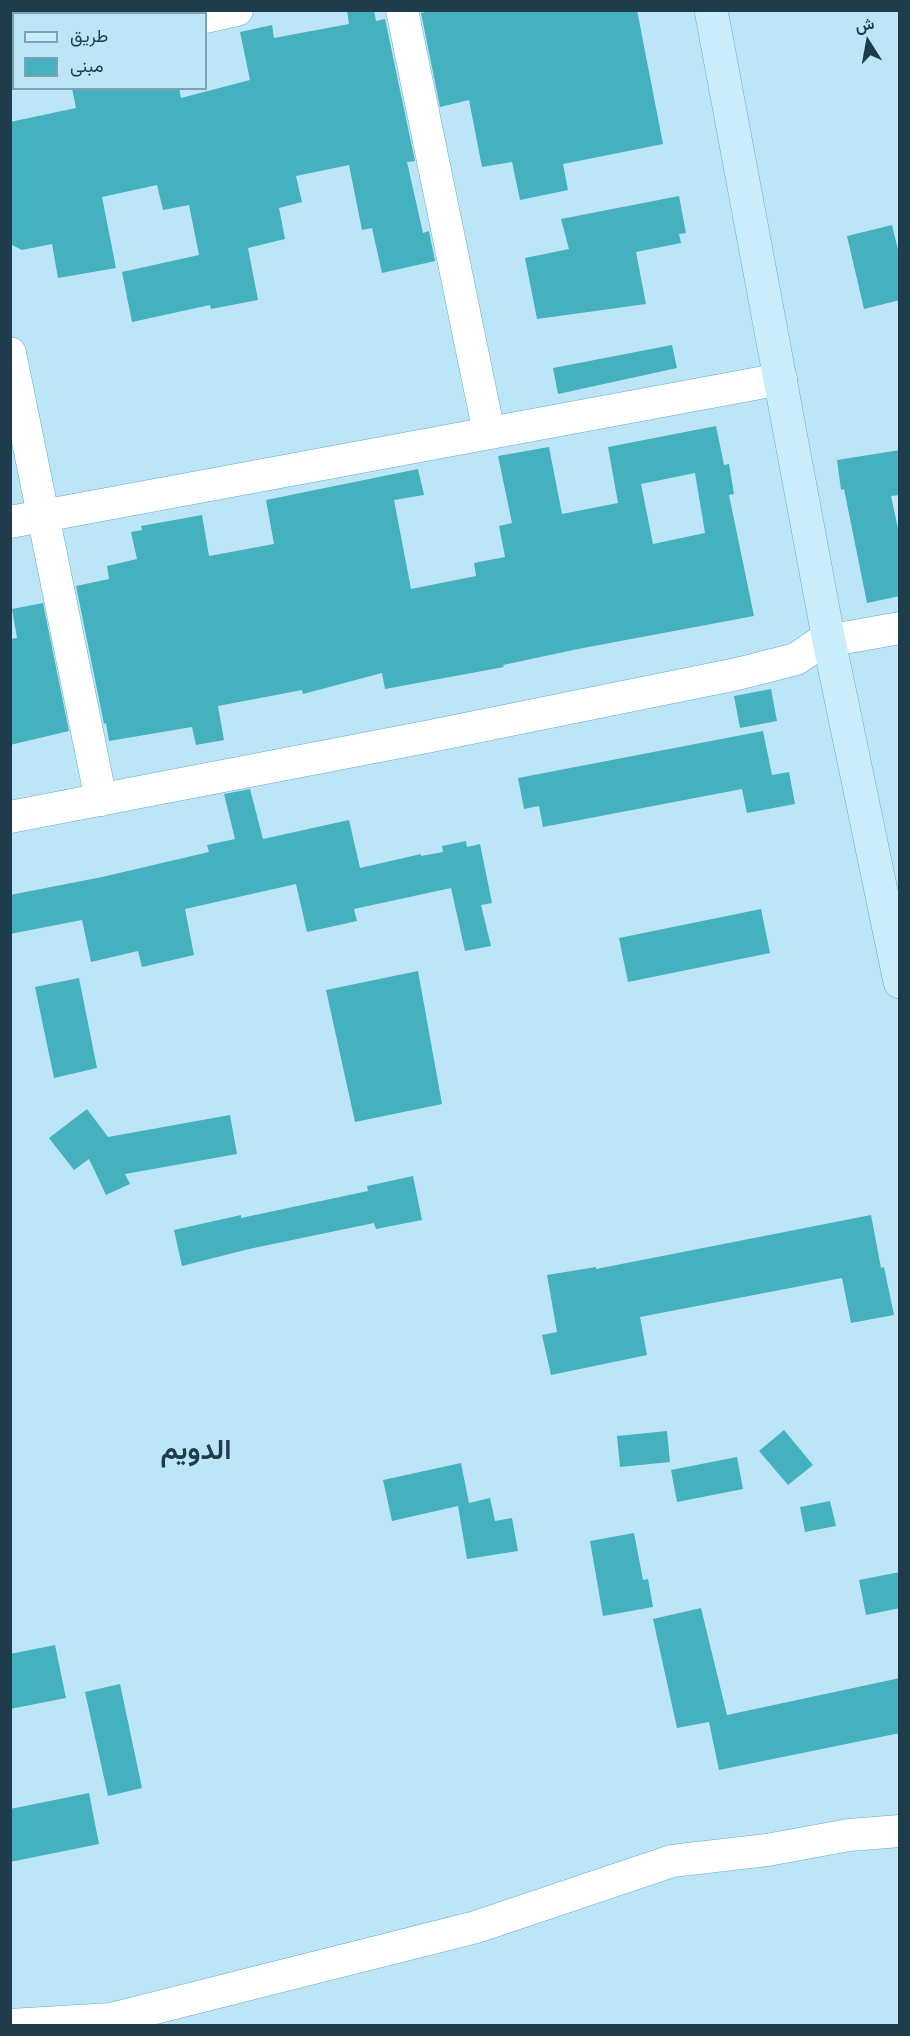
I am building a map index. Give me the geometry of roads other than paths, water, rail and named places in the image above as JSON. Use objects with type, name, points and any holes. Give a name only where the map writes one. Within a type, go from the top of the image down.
[{"type":"street","points":[[207,16],[237,10]]},
{"type":"street","points":[[402,10],[489,433]]},
{"type":"street","points":[[711,10],[829,641],[900,982]]},
{"type":"street","points":[[10,353],[101,800]]},
{"type":"street","points":[[10,522],[781,380]]},
{"type":"street","points":[[10,818],[737,674],[796,659],[817,644],[900,628]]},
{"type":"street","points":[[10,2025],[111,2019],[476,1928],[672,1861],[767,1850],[849,1835],[900,1831]]},
{"type":"district","name":"الدويم","points":[[196,1451]]}]
